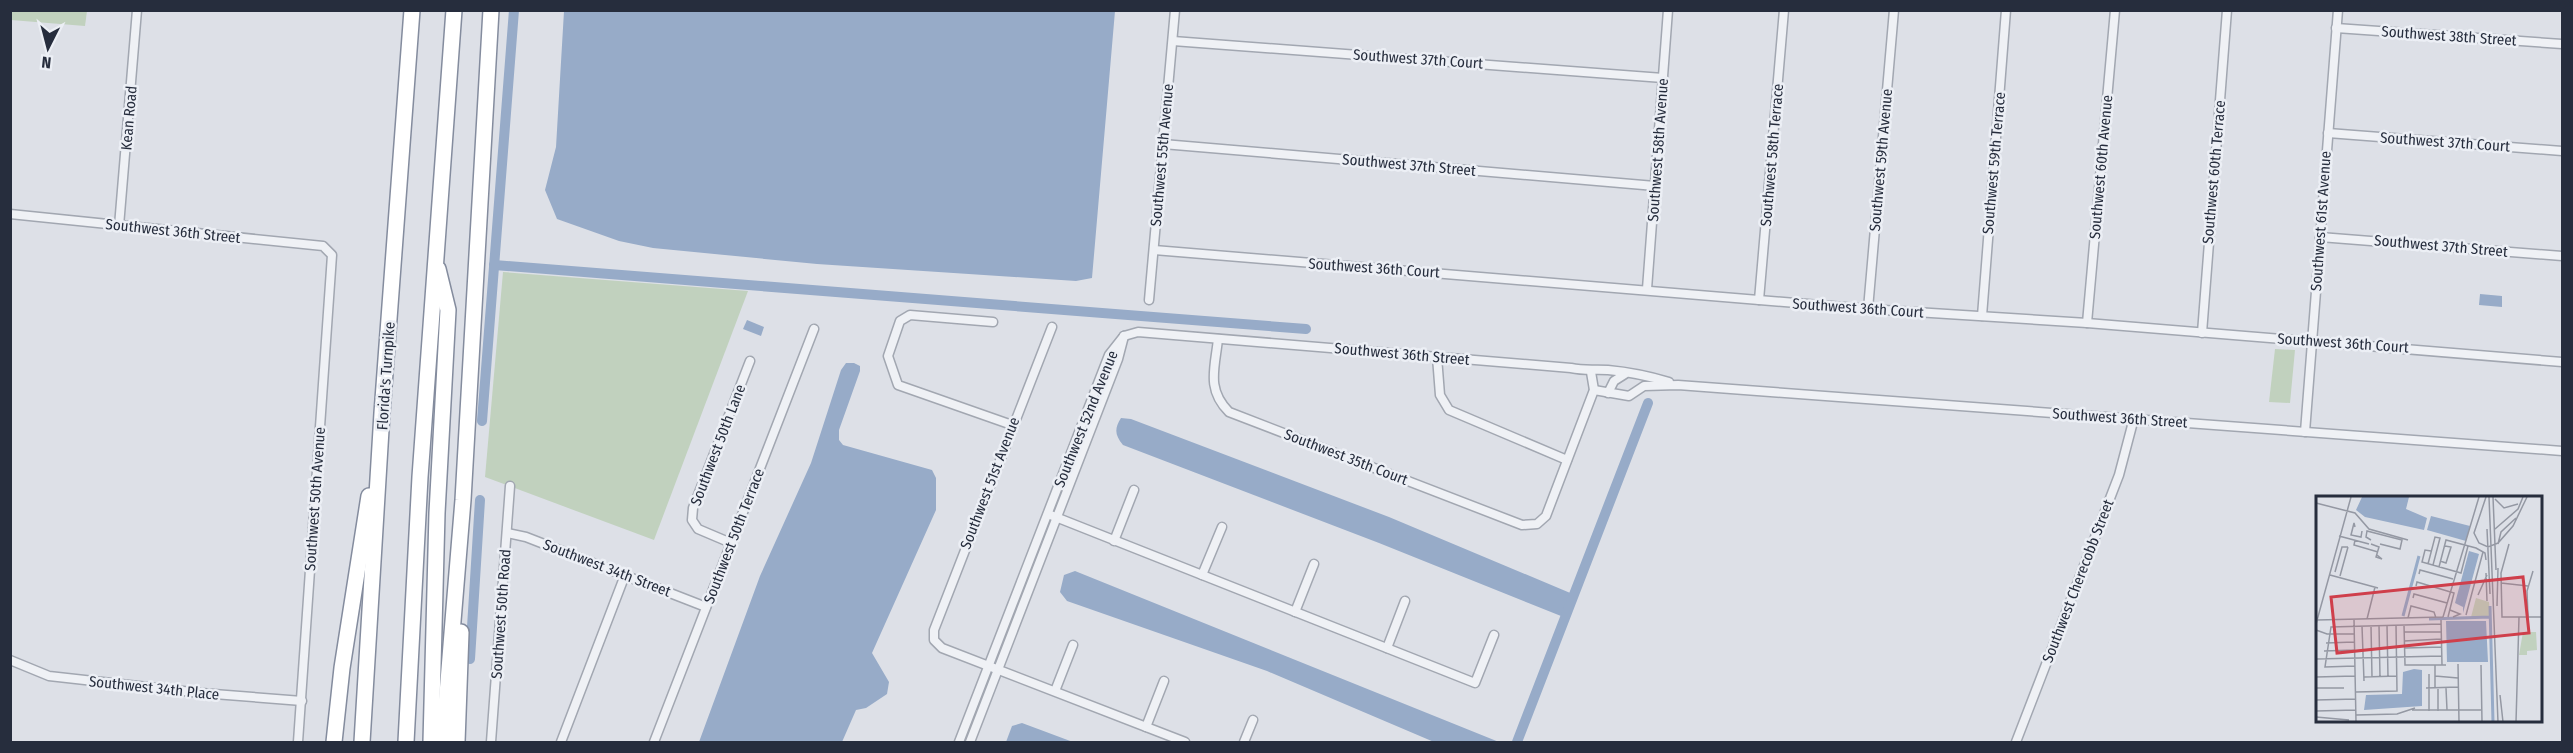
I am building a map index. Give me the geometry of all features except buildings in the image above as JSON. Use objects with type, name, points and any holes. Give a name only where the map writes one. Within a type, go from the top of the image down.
[{"type":"highway","name":"Florida's Turnpike","points":[[362,742],[382,413],[412,10]]},
{"type":"highway","points":[[406,742],[435,254],[454,10]]},
{"type":"highway","points":[[443,742],[463,500],[491,10]]},
{"type":"highway","points":[[431,742],[436,513],[448,310],[435,254]]},
{"type":"highway","points":[[334,742],[342,668],[382,413]]},
{"type":"highway","points":[[457,742],[463,500]]},
{"type":"street","name":"Kean Road","points":[[119,225],[137,10]]},
{"type":"street","name":"Southwest 55th Avenue","points":[[1149,300],[1175,10]]},
{"type":"street","name":"Southwest 58th Avenue","points":[[1647,289],[1668,10]]},
{"type":"street","name":"Southwest 58th Terrace","points":[[1759,300],[1784,10]]},
{"type":"street","name":"Southwest 59th Avenue","points":[[1868,309],[1894,10]]},
{"type":"street","name":"Southwest 59th Terrace","points":[[1982,316],[2006,10]]},
{"type":"street","name":"Southwest 60th Avenue","points":[[2087,322],[2115,10]]},
{"type":"street","name":"Southwest 60th Terrace","points":[[2202,333],[2227,10]]},
{"type":"street","name":"Southwest 61st Avenue","points":[[2305,432],[2338,10]]},
{"type":"street","name":"Southwest 38th Street","points":[[2336,28],[2562,44]]},
{"type":"street","name":"Southwest 37th Court","points":[[1173,41],[1663,78]]},
{"type":"street","name":"Southwest 37th Court","points":[[2328,133],[2562,151]]},
{"type":"street","name":"Southwest 37th Street","points":[[1163,144],[1655,186]]},
{"type":"street","name":"Southwest 36th Street","points":[[10,214],[323,246],[332,255]]},
{"type":"street","name":"Southwest 37th Street","points":[[2320,237],[2562,256]]},
{"type":"street","name":"Southwest 36th Court","points":[[1154,250],[1868,309],[2087,322],[2562,362]]},
{"type":"street","name":"Southwest 50th Avenue","points":[[298,742],[332,255]]},
{"type":"street","points":[[993,322],[910,315],[900,321],[888,356],[898,385],[1012,425]]},
{"type":"street","name":"Southwest 51st Avenue","points":[[989,665],[942,648],[934,640],[934,630],[1052,327]]},
{"type":"street","name":"Southwest 50th Terrace","points":[[654,742],[814,329]]},
{"type":"street","name":"Southwest 36th Street","points":[[1124,336],[1138,332],[1571,368],[1591,372],[1607,370],[1644,375],[1678,385]]},
{"type":"street","name":"Southwest 52nd Avenue","points":[[959,742],[1109,356],[1124,336]]},
{"type":"street","name":"Southwest 52nd Avenue","points":[[970,742],[1118,359],[1124,336]]},
{"type":"street","name":"Southwest 35th Court","points":[[1218,339],[1213,388],[1218,401],[1228,412],[1522,525],[1537,524],[1546,516],[1567,460]]},
{"type":"street","points":[[1437,357],[1440,395],[1449,410],[1567,460],[1594,390],[1591,372]]},
{"type":"street","name":"Southwest 50th Lane","points":[[731,543],[698,529],[692,520],[693,508],[750,361]]},
{"type":"street","points":[[1608,393],[1614,381],[1626,374]]},
{"type":"street","name":"Southwest 36th Street","points":[[1594,390],[1629,396],[1644,386],[1678,385],[2562,451]]},
{"type":"street","name":"Southwest Cherecobb Street","points":[[2016,742],[2119,475],[2134,418]]},
{"type":"street","name":"Southwest 50th Road","points":[[491,742],[510,486]]},
{"type":"street","points":[[1114,541],[1134,490]]},
{"type":"street","points":[[1048,514],[1475,683],[1494,634]]},
{"type":"street","points":[[1202,575],[1222,527]]},
{"type":"street","name":"Southwest 34th Street","points":[[507,533],[526,537],[706,607]]},
{"type":"street","points":[[1294,612],[1314,564]]},
{"type":"street","points":[[561,742],[626,575]]},
{"type":"street","points":[[1387,648],[1405,601]]},
{"type":"street","points":[[1055,691],[1073,645]]},
{"type":"street","name":"Southwest 34th Place","points":[[10,660],[49,676],[201,693],[302,701]]},
{"type":"street","points":[[989,665],[1185,742]]},
{"type":"street","points":[[1146,727],[1164,681]]},
{"type":"street","points":[[1244,742],[1253,720]]},
{"type":"green space","points":[[10,11],[87,11],[85,26],[11,20]]},
{"type":"green space","points":[[503,272],[748,291],[654,540],[485,477]]},
{"type":"green space","points":[[2275,349],[2295,350],[2290,403],[2269,402]]},
{"type":"water","points":[[564,11],[1115,11],[1092,278],[1076,281],[817,264],[653,248],[619,241],[557,219],[545,190],[556,147]]},
{"type":"water","points":[[2480,294],[2502,296],[2502,307],[2479,305]]},
{"type":"water","points":[[747,320],[764,327],[761,336],[743,329]]},
{"type":"water","points":[[846,363],[860,366],[860,371],[839,430],[839,440],[843,445],[932,470],[936,478],[936,510],[872,653],[889,682],[887,694],[866,708],[856,710],[842,742],[699,742],[760,576],[811,463],[841,370]]},
{"type":"water","points":[[1121,418],[1131,419],[1389,517],[1575,595],[1566,618],[1379,543],[1123,445],[1116,432]]},
{"type":"water","points":[[1075,571],[1499,742],[1434,742],[1267,671],[1067,601],[1060,592],[1064,575]]},
{"type":"water","points":[[1022,723],[1073,742],[1006,742],[1012,726]]},
{"type":"waterway","points":[[482,421],[514,10]]},
{"type":"waterway","points":[[494,265],[1306,329]]},
{"type":"waterway","points":[[1517,742],[1648,403]]},
{"type":"waterway","points":[[470,659],[480,500]]}]
